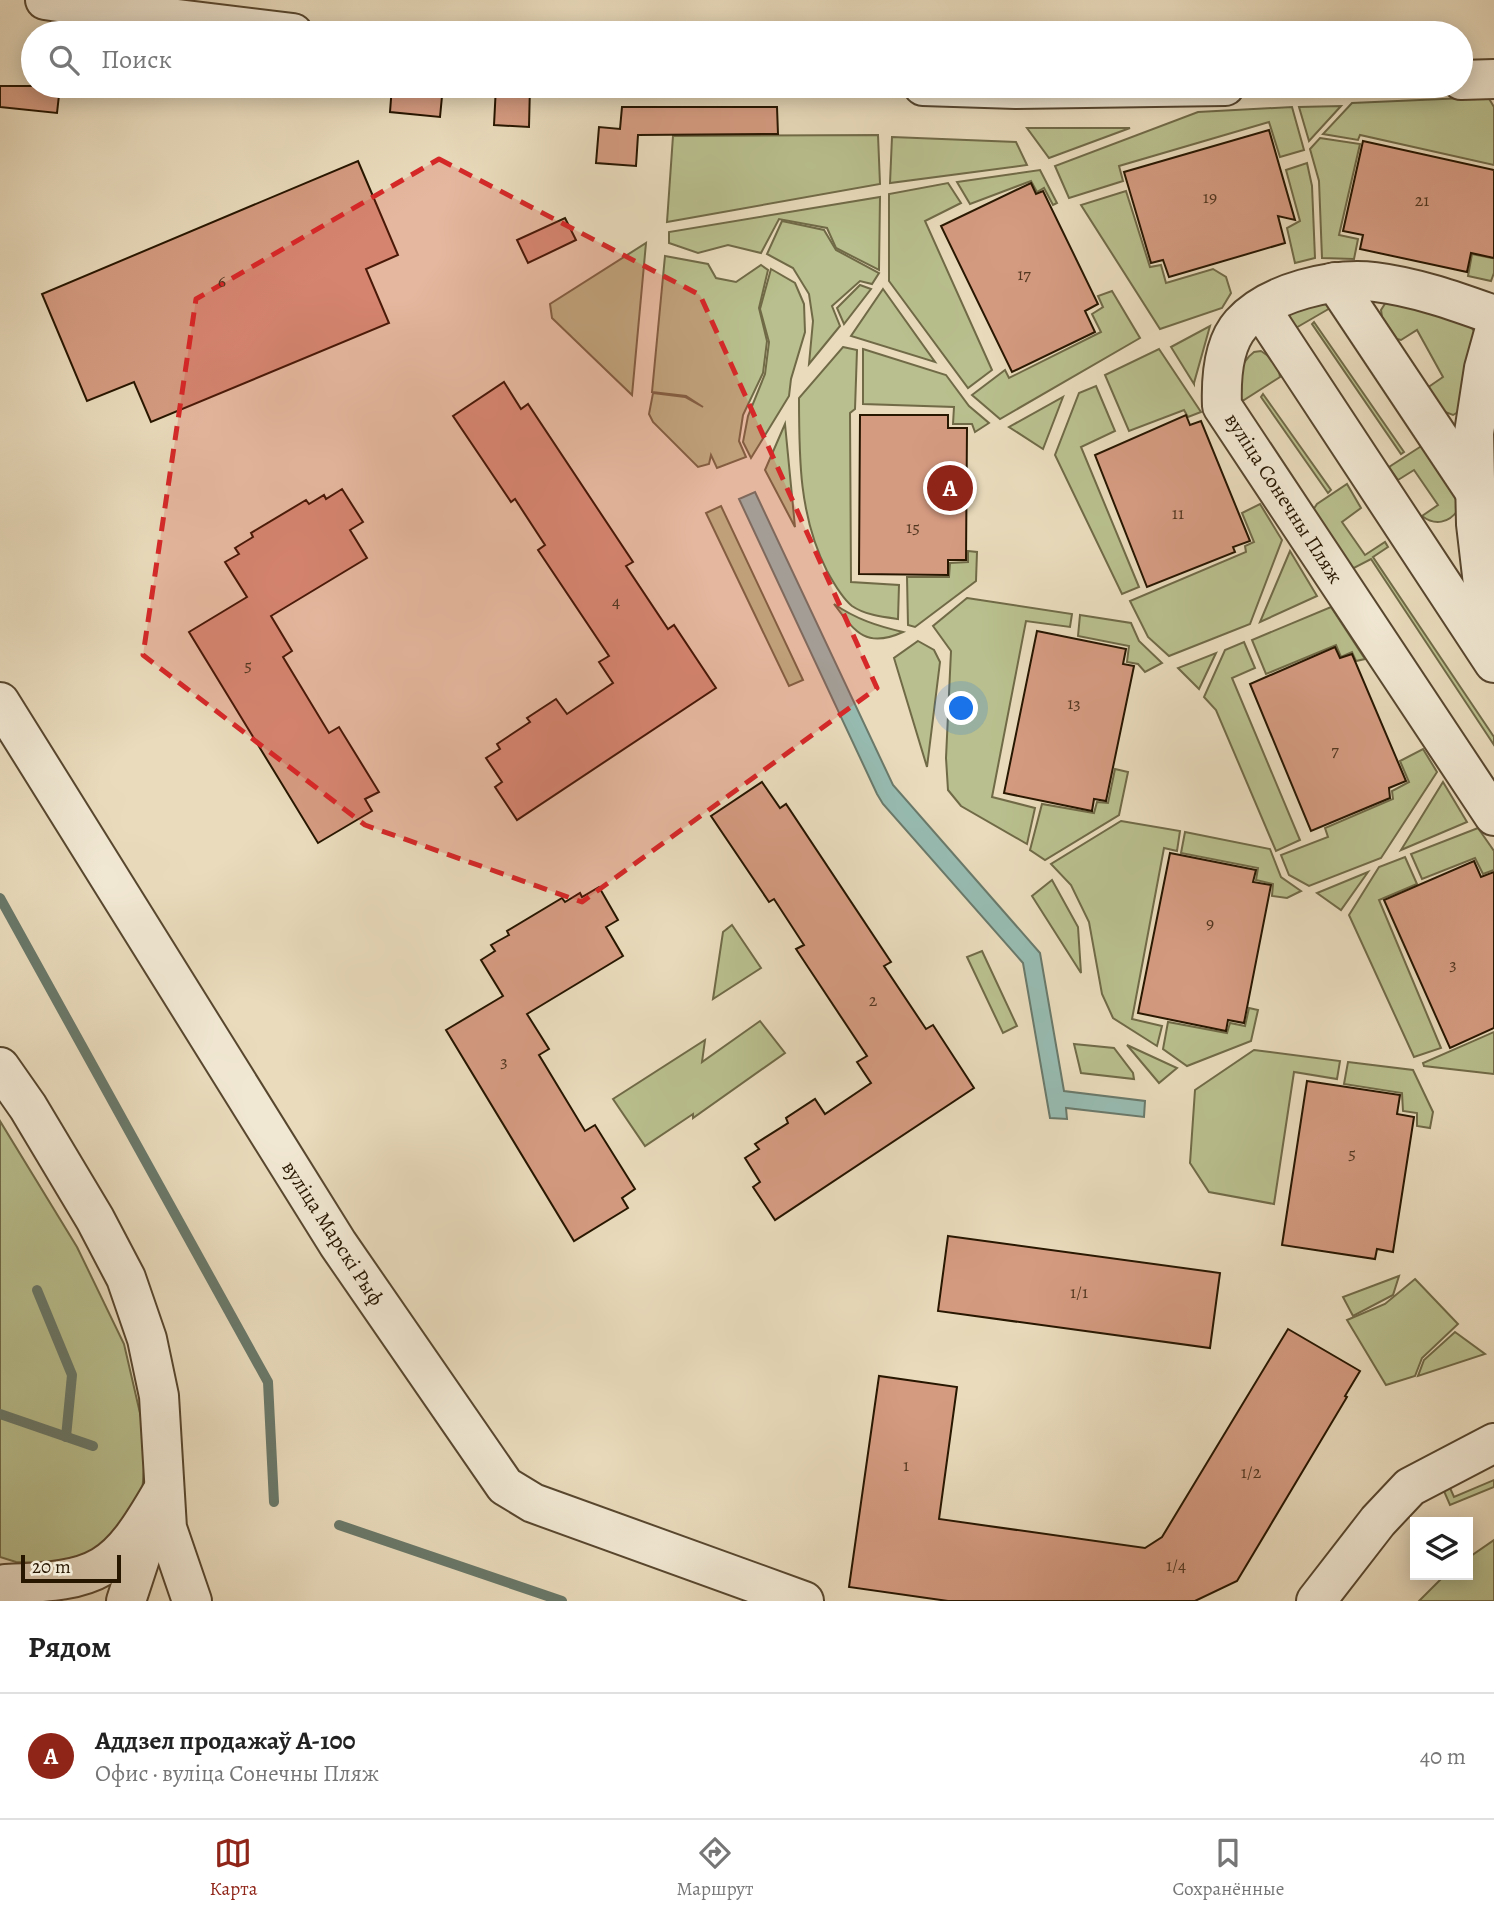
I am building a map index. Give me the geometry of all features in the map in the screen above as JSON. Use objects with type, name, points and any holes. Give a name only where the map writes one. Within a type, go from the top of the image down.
[{"type":"street","points":[[45,0],[193,21]]},
{"type":"street","points":[[1473,80],[1494,79]]},
{"type":"street","points":[[1335,282],[1475,492]]},
{"type":"street","name":"вуліца Сонечны Пляж","points":[[1494,315],[1422,291],[1376,282],[1335,282],[1300,290],[1261,309],[1240,324],[1232,341],[1222,383],[1222,406],[1494,816]]},
{"type":"street","points":[[1261,309],[1494,663]]},
{"type":"street","points":[[1494,332],[1484,368],[1474,433],[1475,492],[1483,583],[1494,619]]},
{"type":"street","name":"вуліца Марскі Рыф","points":[[0,702],[338,1244],[505,1486],[533,1503],[804,1601]]},
{"type":"street","points":[[0,1067],[28,1107],[95,1219],[126,1278],[147,1339],[159,1396],[167,1528],[192,1601]]},
{"type":"street","points":[[1316,1601],[1378,1521],[1410,1487],[1494,1443]]},
{"type":"street","points":[[2,1583],[56,1583],[89,1574],[114,1560],[138,1533],[163,1489]]},
{"type":"street","points":[[126,1601],[163,1489]]},
{"type":"street","points":[[2,1583],[52,1601]]},
{"type":"highlighted area","points":[[439,159],[700,295],[877,688],[582,902],[365,825],[143,655],[196,299]]},
{"type":"green space","points":[[1488,97],[1494,107],[1494,165],[1360,135],[1358,140],[1323,134],[1352,103]]},
{"type":"green space","points":[[1341,106],[1309,141],[1299,107]]},
{"type":"green space","points":[[1292,107],[1304,150],[1280,157],[1269,122],[1119,166],[1123,181],[1069,198],[1055,166],[1198,112]]},
{"type":"green space","points":[[1027,128],[1130,128],[1049,158]]},
{"type":"green space","points":[[878,135],[880,184],[667,222],[673,136]]},
{"type":"green space","points":[[892,137],[1016,142],[1027,165],[890,183]]},
{"type":"green space","points":[[1320,138],[1360,144],[1339,235],[1358,239],[1354,259],[1322,258],[1319,181],[1310,149]]},
{"type":"green space","points":[[1307,163],[1312,186],[1315,258],[1295,263],[1287,228],[1300,221],[1286,170]]},
{"type":"green space","points":[[1040,170],[1057,203],[1053,205],[1044,188],[1037,192],[1031,181],[970,204],[957,182]]},
{"type":"green space","points":[[948,183],[961,203],[925,221],[992,370],[968,388],[889,281],[889,194]]},
{"type":"green space","points":[[1126,191],[1150,267],[1161,265],[1166,283],[1213,269],[1226,277],[1231,293],[1222,308],[1160,329],[1081,205]]},
{"type":"green space","points":[[880,197],[879,270],[836,248],[827,228],[779,219],[761,253],[728,245],[698,253],[669,243],[669,232]]},
{"type":"green space","points":[[782,221],[824,230],[836,250],[879,273],[872,284],[860,281],[832,306],[840,326],[809,364],[813,321],[809,294],[793,268],[767,254]]},
{"type":"green space","points":[[646,243],[632,395],[552,318],[550,304]]},
{"type":"green space","points":[[1494,251],[1494,273],[1491,281],[1468,276],[1472,254],[1492,258]]},
{"type":"green space","points":[[665,256],[708,264],[716,278],[736,282],[761,265],[768,270],[759,308],[767,341],[763,373],[743,415],[739,441],[746,457],[717,468],[711,455],[709,464],[698,467],[653,422],[649,414],[653,393],[685,397],[703,407],[686,396],[652,392]]},
{"type":"green space","points":[[771,269],[795,283],[804,304],[805,332],[791,379],[789,396],[751,458],[743,442],[748,416],[765,374],[769,342],[760,309]]},
{"type":"green space","points":[[860,285],[871,289],[844,324],[837,308]]},
{"type":"green space","points":[[883,289],[935,362],[851,336]]},
{"type":"green space","points":[[1112,291],[1140,338],[1000,419],[972,395],[1005,370],[1009,378],[1101,332],[1092,314],[1103,307],[1098,296]]},
{"type":"green space","points":[[1319,297],[1332,307],[1294,329],[1286,317],[1287,313]]},
{"type":"green space","points":[[1388,299],[1465,319],[1474,331],[1476,344],[1460,411],[1453,415],[1440,410],[1427,388],[1443,377],[1417,330],[1401,340],[1397,339],[1382,317],[1381,310]]},
{"type":"green space","points":[[1314,322],[1404,452],[1401,454],[1312,324]]},
{"type":"green space","points":[[1210,326],[1194,383],[1194,384],[1171,347]]},
{"type":"green space","points":[[843,347],[857,350],[855,409],[850,413],[851,582],[899,585],[898,619],[863,612],[845,599],[829,575],[818,550],[806,508],[800,465],[799,398]]},
{"type":"green space","points":[[863,349],[946,375],[969,406],[989,423],[975,432],[972,424],[953,424],[954,407],[863,404]]},
{"type":"green space","points":[[1159,349],[1201,412],[1188,417],[1184,410],[1129,431],[1105,375]]},
{"type":"green space","points":[[1261,351],[1274,362],[1280,377],[1240,400],[1239,380],[1242,367],[1254,352]]},
{"type":"green space","points":[[1096,386],[1115,431],[1081,447],[1139,587],[1122,594],[1055,455],[1079,393]]},
{"type":"green space","points":[[1263,394],[1331,490],[1328,493],[1261,397]]},
{"type":"green space","points":[[1063,397],[1043,449],[1009,427]]},
{"type":"green space","points":[[785,424],[795,527],[765,470]]},
{"type":"green space","points":[[1423,445],[1459,494],[1458,510],[1442,522],[1422,516],[1438,505],[1414,470],[1398,480],[1389,467]]},
{"type":"green space","points":[[1347,484],[1361,508],[1342,522],[1365,555],[1385,542],[1388,547],[1373,557],[1494,737],[1494,745],[1371,559],[1352,569],[1313,510],[1317,504]]},
{"type":"green space","points":[[1260,504],[1282,540],[1250,624],[1169,656],[1148,637],[1130,601],[1246,552],[1245,546],[1254,542],[1242,513]]},
{"type":"green space","points":[[721,506],[803,680],[789,686],[706,513]]},
{"type":"green space","points":[[968,551],[977,552],[976,581],[915,627],[908,625],[907,577],[949,577],[950,563],[968,562]]},
{"type":"green space","points":[[1290,551],[1317,596],[1260,622]]},
{"type":"green space","points":[[967,598],[1072,614],[1070,627],[1026,621],[992,797],[1035,808],[1027,844],[961,806],[948,790],[946,758],[951,651],[933,626]]},
{"type":"green space","points":[[834,604],[867,621],[903,632],[880,639],[862,635],[848,623]]},
{"type":"green space","points":[[1331,607],[1365,659],[1356,661],[1352,652],[1341,657],[1336,645],[1266,674],[1252,640]]},
{"type":"green space","points":[[1080,615],[1131,623],[1139,641],[1162,663],[1145,672],[1138,664],[1127,662],[1129,646],[1078,636]]},
{"type":"green space","points":[[918,641],[934,650],[940,662],[927,767],[894,658]]},
{"type":"green space","points":[[1244,642],[1255,668],[1232,678],[1300,840],[1276,851],[1216,710],[1204,697],[1225,650]]},
{"type":"green space","points":[[1216,653],[1199,689],[1178,668]]},
{"type":"green space","points":[[1423,749],[1437,772],[1381,858],[1309,886],[1289,875],[1281,855],[1328,837],[1325,828],[1393,799],[1392,791],[1409,782],[1400,761]]},
{"type":"green space","points":[[1115,769],[1128,772],[1119,815],[1045,860],[1030,850],[1042,804],[1094,813],[1097,802],[1108,803]]},
{"type":"green space","points":[[1443,782],[1467,822],[1401,850]]},
{"type":"green space","points":[[1121,821],[1180,831],[1177,851],[1164,848],[1132,1019],[1162,1026],[1157,1046],[1113,1018],[1102,994],[1089,922],[1071,885],[1051,864]]},
{"type":"green space","points":[[1478,828],[1494,851],[1494,870],[1483,874],[1475,858],[1422,879],[1411,854]]},
{"type":"green space","points":[[1185,832],[1270,849],[1281,877],[1301,891],[1287,898],[1272,896],[1273,884],[1256,880],[1258,868],[1181,853]]},
{"type":"green space","points":[[1405,857],[1417,884],[1379,900],[1441,1048],[1414,1057],[1349,915],[1379,867]]},
{"type":"green space","points":[[1368,872],[1341,910],[1317,893]]},
{"type":"green space","points":[[1052,880],[1078,927],[1081,973],[1032,896]]},
{"type":"green space","points":[[732,925],[761,968],[713,999],[723,932]]},
{"type":"green space","points":[[982,951],[1017,1026],[1003,1033],[967,957]]},
{"type":"green space","points":[[1249,1008],[1258,1010],[1251,1041],[1187,1066],[1163,1049],[1168,1022],[1227,1033],[1230,1023],[1245,1026]]},
{"type":"green space","points":[[760,1021],[785,1053],[693,1118],[693,1114],[645,1146],[613,1099],[705,1040],[702,1062]]},
{"type":"green space","points":[[1494,1032],[1494,1074],[1424,1066],[1423,1063]]},
{"type":"green space","points":[[1074,1044],[1114,1048],[1133,1073],[1134,1079],[1081,1073]]},
{"type":"green space","points":[[1127,1045],[1177,1068],[1159,1083]]},
{"type":"green space","points":[[1254,1050],[1340,1061],[1337,1079],[1294,1072],[1274,1204],[1209,1192],[1190,1163],[1195,1090]]},
{"type":"green space","points":[[1348,1062],[1413,1070],[1433,1112],[1430,1128],[1417,1126],[1417,1113],[1403,1111],[1402,1093],[1344,1084]]},
{"type":"green space","points":[[0,1121],[77,1247],[124,1344],[146,1439],[142,1495],[118,1540],[60,1564],[16,1562],[0,1557]]},
{"type":"green space","points":[[1399,1276],[1393,1295],[1353,1316],[1343,1297]]},
{"type":"green space","points":[[1415,1279],[1458,1324],[1422,1358],[1415,1376],[1386,1385],[1347,1320],[1385,1304]]},
{"type":"green space","points":[[1455,1332],[1485,1354],[1418,1376],[1424,1360]]},
{"type":"green space","points":[[1446,1479],[1454,1497],[1494,1480],[1494,1487],[1450,1505],[1440,1482]]},
{"type":"green space","points":[[1494,1540],[1494,1601],[1419,1601],[1440,1580],[1473,1580],[1473,1555]]},
{"type":"water","points":[[755,492],[893,785],[1040,953],[1064,1091],[1145,1101],[1144,1117],[1066,1108],[1067,1119],[1050,1118],[1023,963],[877,794],[739,499]]},
{"type":"building","points":[[0,86],[21,86],[21,98],[59,98],[57,113],[0,107]]},
{"type":"building","points":[[391,98],[442,98],[440,117],[390,112]]},
{"type":"building","points":[[495,98],[530,98],[529,127],[494,125]]},
{"type":"building","points":[[622,107],[777,107],[778,134],[638,135],[636,166],[596,163],[599,127],[620,129]]},
{"type":"building","points":[[1269,130],[1295,220],[1278,216],[1285,243],[1169,277],[1163,260],[1151,263],[1124,172]]},
{"type":"building","points":[[1363,141],[1494,170],[1494,258],[1471,253],[1467,272],[1360,249],[1363,235],[1343,231]]},
{"type":"building","points":[[358,161],[398,255],[366,269],[389,323],[151,422],[134,382],[87,401],[42,294]]},
{"type":"building","points":[[1031,183],[1036,194],[1043,191],[1098,304],[1085,311],[1095,332],[1012,372],[941,226]]},
{"type":"building","points":[[565,218],[576,240],[528,263],[517,240]]},
{"type":"building","points":[[504,382],[521,409],[528,404],[633,562],[626,566],[668,629],[674,625],[716,688],[517,820],[495,787],[502,782],[486,758],[500,749],[497,744],[530,722],[527,718],[556,699],[567,714],[613,683],[599,662],[609,656],[538,550],[545,545],[515,499],[511,502],[453,416]]},
{"type":"building","points":[[860,415],[948,415],[948,428],[967,428],[966,560],[948,560],[948,575],[859,574]]},
{"type":"building","points":[[1186,415],[1190,425],[1201,421],[1250,541],[1233,547],[1235,552],[1147,587],[1095,455]]},
{"type":"building","points":[[342,489],[363,522],[350,530],[367,558],[271,616],[292,651],[283,657],[329,733],[339,727],[379,792],[365,799],[372,811],[318,843],[189,632],[247,597],[225,562],[239,554],[235,548],[253,537],[251,533],[306,500],[309,504],[324,495],[326,499]]},
{"type":"building","points":[[1037,631],[1126,649],[1123,664],[1134,666],[1106,801],[1094,799],[1092,811],[1004,793]]},
{"type":"building","points":[[1335,647],[1340,658],[1352,654],[1406,781],[1389,788],[1390,798],[1311,831],[1250,684]]},
{"type":"building","points":[[762,782],[780,808],[786,804],[891,962],[884,966],[926,1029],[933,1025],[974,1088],[775,1220],[753,1187],[760,1182],[745,1158],[759,1149],[755,1144],[788,1123],[786,1118],[815,1099],[825,1114],[871,1083],[857,1062],[867,1056],[796,949],[804,945],[774,899],[769,902],[711,816]]},
{"type":"building","points":[[1170,853],[1256,870],[1253,882],[1271,885],[1244,1023],[1228,1020],[1226,1031],[1138,1013]]},
{"type":"building","points":[[1474,861],[1481,877],[1494,872],[1494,1028],[1450,1048],[1384,900]]},
{"type":"building","points":[[599,887],[618,920],[606,927],[623,956],[527,1014],[549,1049],[539,1055],[585,1131],[595,1125],[635,1189],[622,1198],[628,1208],[574,1241],[446,1030],[503,996],[481,960],[495,951],[491,945],[509,935],[507,931],[562,898],[565,902],[580,893],[582,897]]},
{"type":"building","points":[[1307,1081],[1400,1095],[1397,1114],[1414,1117],[1393,1252],[1377,1249],[1375,1259],[1282,1245]]},
{"type":"building","points":[[948,1236],[1220,1273],[1210,1348],[938,1311]]},
{"type":"building","points":[[1288,1329],[1360,1371],[1237,1581],[1195,1601],[948,1601],[849,1587],[879,1376],[957,1387],[939,1519],[1145,1548],[1162,1537]]},
{"type":"waterway","points":[[0,898],[268,1382],[274,1502]]},
{"type":"waterway","points":[[37,1290],[72,1375],[66,1437]]},
{"type":"waterway","points":[[0,1414],[93,1446]]},
{"type":"waterway","points":[[339,1525],[562,1601]]},
{"type":"place","name":"Аддзел продажаў А-100","points":[[950,488]]}]
